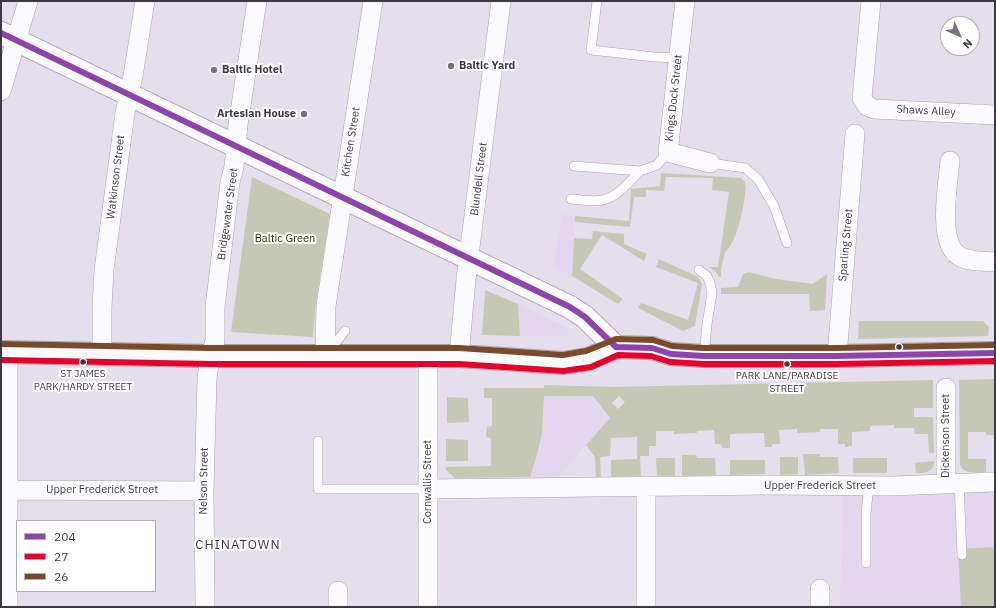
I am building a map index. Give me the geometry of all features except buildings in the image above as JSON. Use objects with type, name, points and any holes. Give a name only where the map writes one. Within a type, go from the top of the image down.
[{"type":"main road","points":[[9,37],[570,307],[585,317],[616,347]]},
{"type":"main road","points":[[5,352],[210,356],[459,356],[563,363],[588,359],[616,347],[652,348],[671,354],[704,356],[837,356],[995,353]]},
{"type":"street","points":[[1,91],[9,37],[28,1]]},
{"type":"street","name":"Watkinson Street","points":[[102,354],[104,270],[125,113],[145,1]]},
{"type":"street","name":"Bridgewater Street","points":[[210,356],[215,341],[216,307],[230,182],[237,147],[238,125],[257,1]]},
{"type":"street","name":"Kitchen Street","points":[[325,355],[326,306],[373,1]]},
{"type":"street","name":"Blundell Street","points":[[459,356],[466,279],[501,1]]},
{"type":"street","name":"Kings Dock Street","points":[[685,1],[668,152],[710,163]]},
{"type":"street","name":"Shaws Alley","points":[[871,1],[862,98],[868,106],[874,109],[995,115]]},
{"type":"street","name":"Sparling Street","points":[[837,356],[855,134]]},
{"type":"street","points":[[950,161],[945,225],[948,244],[958,256],[974,261],[995,262]]},
{"type":"street","points":[[5,352],[4,490],[8,607]]},
{"type":"street","name":"Nelson Street","points":[[205,607],[204,491],[207,379],[210,356]]},
{"type":"street","name":"Cornwallis Street","points":[[428,357],[428,607]]},
{"type":"street","name":"Dickenson Street","points":[[946,388],[952,484]]},
{"type":"street","name":"Upper Frederick Street","points":[[427,489],[777,485],[869,486],[995,482]]},
{"type":"street","points":[[646,486],[646,607]]},
{"type":"street","name":"Upper Frederick Street","points":[[4,490],[204,491]]},
{"type":"lane","points":[[596,1],[592,50],[654,57],[678,58]]},
{"type":"lane","points":[[574,166],[640,171],[657,166],[668,152]]},
{"type":"lane","points":[[710,163],[745,168],[758,179],[774,206],[787,243]]},
{"type":"lane","points":[[571,199],[602,201],[610,198],[618,193],[640,171]]},
{"type":"lane","points":[[699,270],[706,276],[710,283],[712,292],[704,356]]},
{"type":"lane","points":[[325,355],[345,331]]},
{"type":"lane","points":[[318,441],[318,490],[427,489]]},
{"type":"lane","points":[[952,484],[962,554]]},
{"type":"lane","points":[[866,563],[866,513],[869,486]]},
{"type":"shaded area","points":[[562,215],[575,216],[572,276],[553,267]]},
{"type":"shaded area","points":[[518,304],[567,328],[568,336],[520,336]]},
{"type":"shaded area","points":[[544,396],[593,396],[610,418],[556,479],[529,479],[542,433]]},
{"type":"shaded area","points":[[995,483],[995,607],[840,607],[843,486]]},
{"type":"green space","points":[[661,173],[741,178],[745,182],[746,187],[740,222],[730,247],[725,252],[721,269],[721,277],[719,277],[715,271],[709,267],[718,267],[729,192],[712,190],[713,178],[666,177],[664,191],[646,190],[646,197],[634,197],[630,227],[575,222],[575,216],[629,221],[631,189],[660,186]]},
{"type":"green space","name":"Baltic Green","points":[[252,177],[330,214],[316,302],[313,337],[231,332]]},
{"type":"green space","points":[[593,231],[624,234],[624,244],[647,254],[644,261],[602,235],[580,269],[623,299],[618,304],[572,276],[574,238],[592,239]]},
{"type":"green space","points":[[659,259],[698,277],[702,284],[695,326],[683,331],[638,308],[641,303],[688,320],[698,283],[656,267]]},
{"type":"green space","points":[[749,272],[776,279],[813,284],[827,274],[825,310],[810,311],[809,294],[721,294],[721,288],[738,287],[743,274]]},
{"type":"green space","points":[[485,290],[518,304],[520,336],[482,335]]},
{"type":"green space","points":[[859,321],[983,321],[989,327],[988,336],[858,339]]},
{"type":"green space","points":[[995,379],[995,435],[986,435],[985,432],[968,432],[968,459],[986,459],[986,472],[968,472],[960,465],[959,380]]},
{"type":"green space","points":[[933,380],[933,408],[914,408],[914,417],[933,417],[934,453],[929,453],[928,434],[915,434],[914,428],[894,428],[894,425],[870,426],[870,431],[852,432],[852,446],[845,447],[845,444],[838,444],[838,429],[820,429],[820,432],[797,433],[797,429],[779,430],[780,444],[772,444],[772,447],[765,447],[764,433],[730,434],[730,448],[722,448],[721,444],[715,444],[714,430],[697,431],[697,433],[674,434],[674,431],[656,431],[656,446],[649,446],[649,456],[640,456],[641,476],[611,477],[611,460],[637,459],[637,437],[611,438],[610,456],[600,457],[601,478],[596,478],[595,457],[586,445],[610,418],[593,396],[544,396],[542,433],[530,477],[455,478],[446,470],[446,467],[491,466],[491,438],[486,437],[487,427],[492,426],[492,398],[484,398],[484,388],[544,388],[544,385],[612,387]],"holes":[[[619,396],[625,402],[618,409],[612,403]]]},
{"type":"green space","points":[[447,397],[468,398],[469,422],[447,423]]},
{"type":"green space","points":[[446,439],[468,440],[468,461],[446,461]]},
{"type":"green space","points":[[803,454],[820,454],[820,457],[838,457],[839,473],[805,475]]},
{"type":"green space","points":[[682,455],[696,455],[697,458],[715,458],[716,475],[682,476]]},
{"type":"green space","points":[[780,457],[798,457],[798,474],[780,475]]},
{"type":"green space","points":[[656,458],[675,458],[675,476],[657,476]]},
{"type":"green space","points":[[853,458],[887,458],[887,473],[853,473]]},
{"type":"green space","points":[[730,460],[765,460],[765,474],[730,475]]},
{"type":"green space","points":[[934,461],[934,465],[928,472],[916,473],[915,463]]},
{"type":"green space","points":[[995,547],[995,607],[961,607],[958,549]]},
{"type":"transit line","name":"204","points":[[1,33],[570,307],[585,317],[616,347]]},
{"type":"transit line","name":"26","points":[[1,344],[210,348],[459,348],[563,355],[586,351],[616,339],[653,340],[672,346],[704,348],[837,348],[995,345]]},
{"type":"transit line","name":"204","points":[[616,347],[652,348],[671,354],[704,356],[837,356],[995,353]]},
{"type":"transit line","name":"27","points":[[1,360],[210,364],[459,364],[563,371],[591,367],[618,355],[651,356],[670,362],[704,364],[837,364],[995,361]]},
{"type":"place","name":"Baltic Yard","points":[[451,66]]},
{"type":"place","name":"Baltic Hotel","points":[[214,70]]},
{"type":"place","name":"Artesian House","points":[[304,114]]},
{"type":"place","name":"ST JAMES PARK/HARDY STREET","points":[[83,362]]},
{"type":"place","name":"PARK LANE/PARADISE STREET","points":[[787,364]]},
{"type":"district","name":"CHINATOWN","points":[[238,545]]}]
